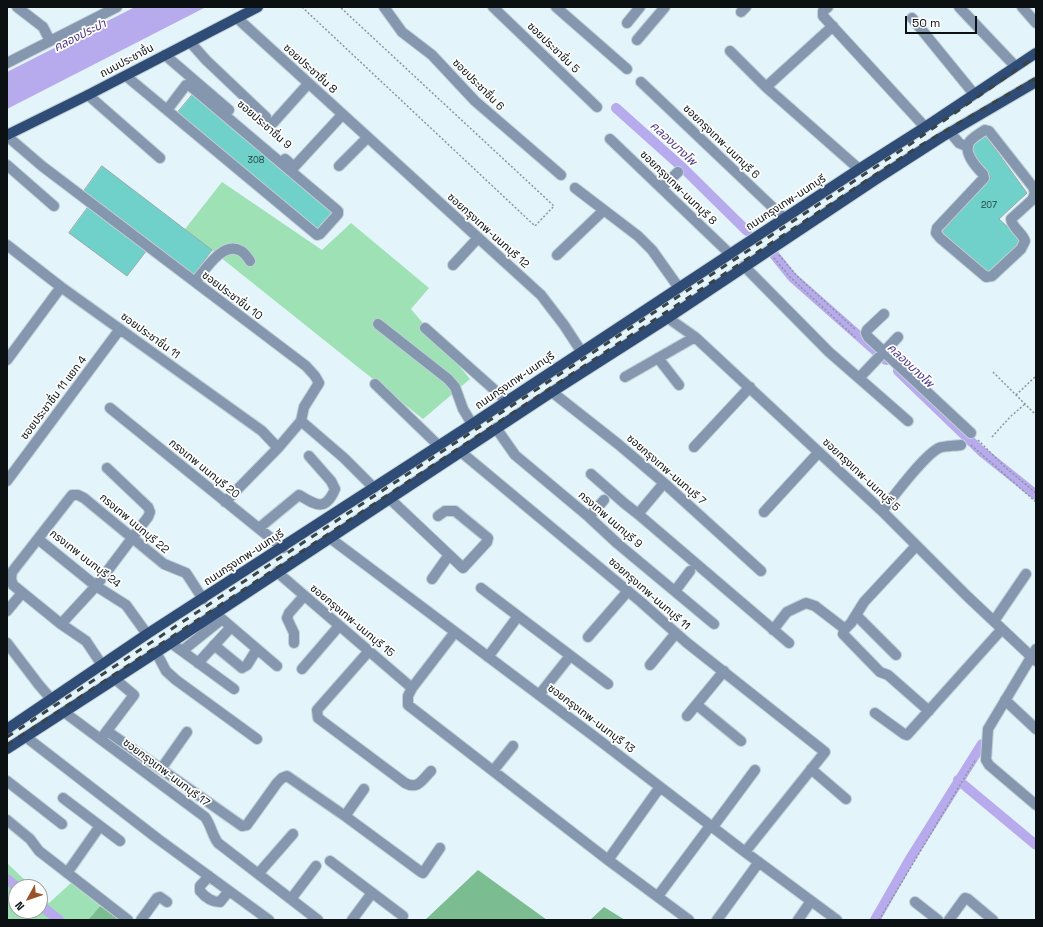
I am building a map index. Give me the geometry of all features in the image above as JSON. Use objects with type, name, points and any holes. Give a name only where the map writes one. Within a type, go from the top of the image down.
[{"type":"main road","name":"ถนนประชาชื่น","points":[[7,135],[88,96],[258,7]]},
{"type":"main road","name":"ถนนกรุงเทพ-นนทบุรี","points":[[8,727],[52,700],[147,634],[283,548],[859,168],[925,127],[1036,52]]},
{"type":"main road","points":[[7,749],[156,652],[218,616],[277,572],[496,428],[668,318],[874,180],[950,132],[1036,82]]},
{"type":"main road","points":[[730,254],[741,268]]},
{"type":"main road","points":[[319,524],[330,538]]},
{"type":"main road","points":[[52,700],[64,712]]},
{"type":"street","points":[[17,7],[43,28],[50,41]]},
{"type":"street","points":[[7,64],[118,7]]},
{"type":"street","name":"ซอยประชาชื่น 6","points":[[384,7],[402,32],[432,55],[475,101],[560,175]]},
{"type":"street","name":"ซอยประชาชื่น 5","points":[[493,7],[597,107]]},
{"type":"street","points":[[556,7],[627,69]]},
{"type":"street","points":[[627,24],[640,7]]},
{"type":"street","points":[[637,40],[665,7]]},
{"type":"street","points":[[828,7],[824,11],[823,16],[925,127]]},
{"type":"street","points":[[960,7],[1015,66]]},
{"type":"street","points":[[1022,7],[1036,24]]},
{"type":"street","name":"ซอยประชาชื่น 8","points":[[237,18],[367,138]]},
{"type":"street","points":[[912,18],[974,94]]},
{"type":"street","points":[[766,87],[833,26]]},
{"type":"street","points":[[190,42],[206,60],[270,120],[308,84]]},
{"type":"street","points":[[730,51],[766,87],[859,168]]},
{"type":"street","name":"ซอยประชาชื่น 9","points":[[165,55],[294,166],[342,115]]},
{"type":"street","points":[[126,76],[317,235],[320,234],[338,214],[338,211],[189,85],[186,85],[167,110]]},
{"type":"street","name":"ซอยกรุงเทพ-นนทบุรี 6","points":[[641,82],[784,218]]},
{"type":"street","points":[[88,96],[160,158]]},
{"type":"street","points":[[985,130],[989,131],[1033,187],[1035,193],[1032,200],[1011,219],[1011,223],[1023,235],[1025,241],[1021,249],[992,276],[986,277],[936,233],[937,228],[984,178],[983,174],[968,154],[968,147],[969,142],[985,130]]},
{"type":"street","points":[[950,132],[959,143],[968,147]]},
{"type":"street","name":"ซอยประชาชื่น 10","points":[[7,135],[42,166],[306,366],[315,376],[319,384],[304,407],[301,421],[278,448],[225,502]]},
{"type":"street","points":[[339,166],[367,138]]},
{"type":"street","name":"ซอยกรุงเทพ-นนทบุรี 12","points":[[367,138],[541,295],[564,325],[581,352]]},
{"type":"street","name":"ซอยกรุงเทพ-นนทบุรี 8","points":[[610,139],[730,254]]},
{"type":"street","points":[[7,165],[54,206]]},
{"type":"street","points":[[661,188],[678,172]]},
{"type":"street","points":[[575,188],[638,236],[652,250],[679,288]]},
{"type":"street","points":[[557,255],[604,210]]},
{"type":"street","points":[[453,265],[478,238]]},
{"type":"street","name":"ซอยประชาชื่น 11","points":[[7,245],[61,287],[262,432],[278,448]]},
{"type":"street","points":[[195,282],[221,252],[230,248],[241,251],[250,261]]},
{"type":"street","points":[[741,268],[829,352],[908,421]]},
{"type":"street","points":[[7,360],[61,287]]},
{"type":"street","points":[[884,314],[867,330],[866,333],[868,337],[882,355],[971,433]]},
{"type":"street","name":"ซอยกรุงเทพ-นนทบุรี 5","points":[[668,318],[694,337],[750,387],[882,510],[916,546],[1002,629],[1034,655]]},
{"type":"street","points":[[378,324],[448,379],[455,387],[463,409],[472,424]]},
{"type":"street","points":[[425,328],[507,401]]},
{"type":"street","name":"ซอยประชาชื่น 11 แยก 4","points":[[7,481],[120,329]]},
{"type":"street","points":[[625,377],[694,337]]},
{"type":"street","points":[[859,378],[898,337]]},
{"type":"street","points":[[658,358],[679,385]]},
{"type":"street","points":[[375,384],[438,445]]},
{"type":"street","points":[[694,447],[750,387]]},
{"type":"street","name":"ซอยกรุงเทพ-นนทบุรี 7","points":[[552,392],[618,444],[664,483],[761,572]]},
{"type":"street","name":"กรงเทพ นนทบุรี 20","points":[[110,408],[283,548]]},
{"type":"street","points":[[301,421],[344,458],[374,488]]},
{"type":"street","name":"กรงเทพ นนทบุรี 9","points":[[496,428],[515,455],[714,624]]},
{"type":"street","points":[[882,510],[924,461],[939,448],[961,445]]},
{"type":"street","name":"ซอยกรุงเทพ-นนทบุรี 11","points":[[461,452],[676,633],[825,752],[811,769]]},
{"type":"street","points":[[764,512],[819,452]]},
{"type":"street","points":[[259,528],[299,494],[315,505],[322,505],[332,496],[335,489],[333,485],[309,456]]},
{"type":"street","points":[[61,624],[96,586],[148,517],[150,512],[148,507],[107,468]]},
{"type":"street","points":[[591,474],[789,643]]},
{"type":"street","points":[[638,514],[664,483]]},
{"type":"street","name":"กรงเทพ นนทบุรี 22","points":[[38,539],[72,495],[78,495],[84,498],[164,564],[186,572],[203,599]]},
{"type":"street","points":[[390,499],[463,568],[488,538],[455,511],[445,511],[438,516]]},
{"type":"street","points":[[589,517],[604,500]]},
{"type":"street","name":"ซอยกรุงเทพ-นนทบุรี 13","points":[[330,538],[539,695],[744,852],[837,920]]},
{"type":"street","points":[[38,539],[12,572],[11,579],[13,585],[61,624],[86,640],[102,665]]},
{"type":"street","name":"กรงเทพ นนทบุรี 24","points":[[38,539],[96,586],[126,605],[147,634]]},
{"type":"street","points":[[916,546],[864,602],[851,623],[843,632],[843,635],[882,673],[893,679],[929,711]]},
{"type":"street","points":[[432,579],[449,555]]},
{"type":"street","points":[[675,591],[690,571]]},
{"type":"street","name":"ซอยกรุงเทพ-นนทบุรี 15","points":[[277,572],[412,688]]},
{"type":"street","points":[[994,621],[1026,574]]},
{"type":"street","points":[[481,588],[608,684]]},
{"type":"street","points":[[588,637],[628,592]]},
{"type":"street","points":[[7,611],[22,593]]},
{"type":"street","points":[[294,643],[294,633],[287,618],[304,596]]},
{"type":"street","points":[[773,630],[787,612],[806,603],[815,606],[845,629]]},
{"type":"street","points":[[856,615],[896,655]]},
{"type":"street","points":[[182,651],[218,616],[277,666]]},
{"type":"street","points":[[488,657],[518,616]]},
{"type":"street","points":[[302,669],[339,626]]},
{"type":"street","points":[[198,663],[231,627]]},
{"type":"street","points":[[876,713],[905,735],[908,734],[929,711],[953,690],[1002,629]]},
{"type":"street","points":[[455,632],[412,688],[408,696],[408,705],[608,860],[689,920]]},
{"type":"street","points":[[650,665],[676,633]]},
{"type":"street","points":[[7,643],[52,700]]},
{"type":"street","points":[[171,643],[234,689]]},
{"type":"street","points":[[214,645],[242,668],[247,664],[257,649]]},
{"type":"street","points":[[370,651],[317,710],[318,718],[411,786],[417,786],[431,771]]},
{"type":"street","points":[[156,652],[166,671],[176,680],[257,739]]},
{"type":"street","points":[[1034,655],[988,729],[986,760],[989,765],[1036,805]]},
{"type":"street","points":[[539,695],[570,656]]},
{"type":"street","points":[[687,716],[724,671]]},
{"type":"street","points":[[101,739],[134,695],[115,679]]},
{"type":"street","points":[[1005,700],[1036,729]]},
{"type":"street","points":[[697,705],[741,741]]},
{"type":"street","name":"ซอยกรุงเทพ-นนทบุรี 17","points":[[64,712],[205,817],[212,828],[214,837],[218,843],[318,920]]},
{"type":"street","points":[[107,731],[242,826],[249,822],[277,783],[282,778],[287,776],[345,816],[421,872],[425,871],[440,848]]},
{"type":"street","points":[[161,769],[187,732]]},
{"type":"street","points":[[26,737],[158,839],[270,920]]},
{"type":"street","points":[[493,771],[513,746]]},
{"type":"street","points":[[744,852],[811,769],[846,799]]},
{"type":"street","points":[[658,896],[755,770]]},
{"type":"street","points":[[7,781],[62,824]]},
{"type":"street","points":[[608,860],[660,787]]},
{"type":"street","points":[[345,816],[364,789]]},
{"type":"street","points":[[63,798],[120,841]]},
{"type":"street","points":[[7,820],[30,839],[39,851],[128,920]]},
{"type":"street","points":[[67,872],[100,826]]},
{"type":"street","points":[[258,874],[292,834]]},
{"type":"street","points":[[330,861],[372,894],[404,916]]},
{"type":"street","points":[[717,920],[759,862]]},
{"type":"street","points":[[291,899],[316,866]]},
{"type":"street","points":[[209,876],[200,886],[200,891],[204,896],[212,901],[220,902],[229,891]]},
{"type":"street","points":[[352,920],[372,894]]},
{"type":"street","points":[[141,920],[157,898],[160,897],[168,902]]},
{"type":"street","points":[[949,920],[965,898],[993,920]]},
{"type":"street","points":[[798,920],[811,901]]},
{"type":"street","points":[[914,902],[938,920]]},
{"type":"path","points":[[302,7],[536,226],[554,206],[340,7]]},
{"type":"path","points":[[772,248],[797,276],[861,335],[868,337]]},
{"type":"path","points":[[993,372],[1036,415]]},
{"type":"path","points":[[1016,395],[1036,376]]},
{"type":"path","points":[[992,437],[1010,417],[1025,404]]},
{"type":"path","points":[[971,433],[1006,468],[1036,493]]},
{"type":"path","points":[[879,920],[962,780]]},
{"type":"green space","points":[[222,182],[322,250],[351,223],[429,288],[411,309],[470,379],[423,419],[185,229]]},
{"type":"green space","points":[[7,863],[24,879],[8,879],[8,919],[48,919],[48,902],[49,903],[71,883],[100,906],[88,920],[7,920]]},
{"type":"green space","points":[[478,870],[547,920],[425,920]]},
{"type":"green space","points":[[100,906],[121,920],[88,920]]},
{"type":"green space","points":[[604,907],[625,920],[590,920]]},
{"type":"water","name":"คลองประปา","points":[[135,7],[206,7],[7,109],[7,72]]},
{"type":"building","points":[[194,93],[334,211],[318,230],[178,112]]},
{"type":"building","points":[[985,135],[1027,193],[999,219],[1021,239],[991,274],[942,232],[991,177],[970,148]]},
{"type":"building","points":[[102,166],[212,250],[194,274],[84,191]]},
{"type":"building","points":[[89,206],[147,250],[127,276],[69,233]]},
{"type":"waterway","name":"คลองบางโพ","points":[[616,108],[683,168],[747,231]]},
{"type":"waterway","name":"คลองบางโพ","points":[[772,252],[792,277],[886,360]]},
{"type":"waterway","name":"คลองบางโพ","points":[[898,371],[981,451],[1036,495]]},
{"type":"waterway","points":[[875,920],[910,859],[982,744]]},
{"type":"waterway","points":[[958,780],[1036,845]]},
{"type":"waterway","points":[[48,911],[59,920]]},
{"type":"railway","points":[[7,737],[912,143],[1036,56]]},
{"type":"railway","points":[[7,745],[916,148],[1036,78]]}]
